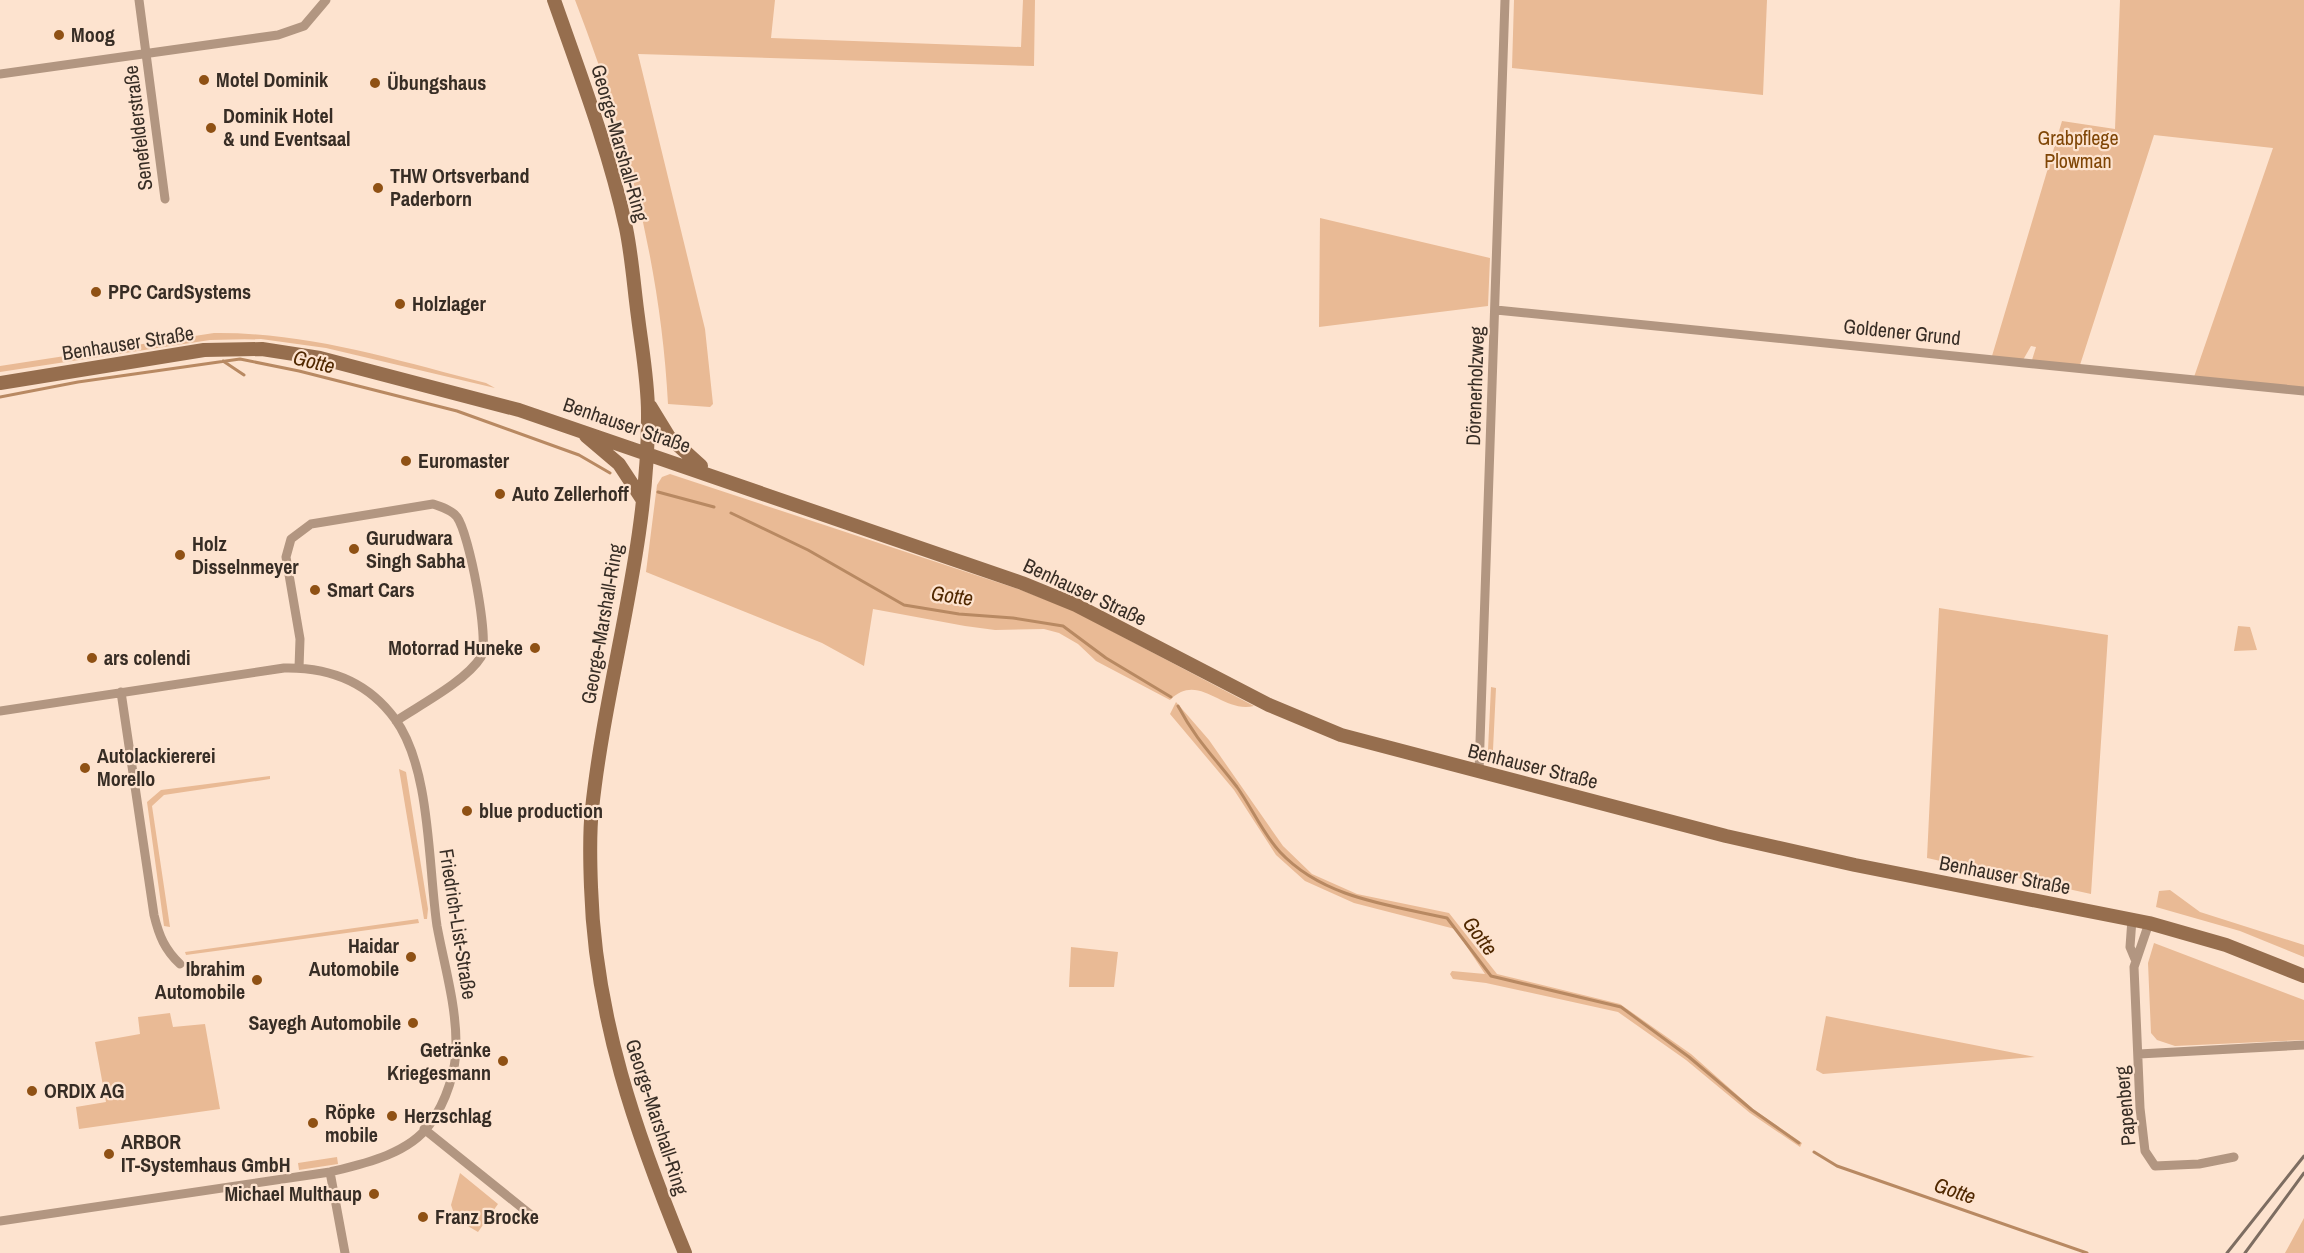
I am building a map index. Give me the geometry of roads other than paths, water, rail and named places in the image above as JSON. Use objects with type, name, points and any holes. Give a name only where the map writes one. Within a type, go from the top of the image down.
[{"type":"main road","name":"George-Marshall-Ring","points":[[554,0],[603,145],[626,228],[648,403],[642,500],[633,570],[602,731],[591,813],[592,919],[597,972],[609,1035],[625,1095],[639,1139],[685,1253]]},
{"type":"main road","name":"Benhauser Straße","points":[[0,383],[204,350],[262,349],[320,358],[441,388],[646,452],[1022,583],[1076,605],[1297,718],[1341,735],[1737,838],[1865,867],[2149,923],[2260,958],[2304,976]]},
{"type":"main road","points":[[648,403],[675,444],[712,475]]},
{"type":"main road","points":[[577,429],[619,464],[642,500]]},
{"type":"street","name":"Senefelderstraße","points":[[139,0],[148,53],[165,199]]},
{"type":"street","name":"Senefelderstraße","points":[[0,74],[278,35],[297,30],[316,15],[326,0]]},
{"type":"street","name":"Dörenerholzweg","points":[[1479,772],[1496,310],[1504,0]]},
{"type":"street","name":"Goldener Grund","points":[[1496,310],[2304,391]]},
{"type":"street","points":[[299,668],[300,639],[286,557],[291,539],[312,524],[433,504],[456,515],[466,531],[483,633],[482,655],[464,674],[396,721]]},
{"type":"street","name":"Friedrich-List-Straße","points":[[0,711],[240,674],[299,668],[323,671],[349,680],[370,693],[396,721],[410,750],[422,790],[431,882],[457,1044],[451,1079],[430,1125],[392,1152],[371,1161],[330,1172],[0,1221]]},
{"type":"street","points":[[121,692],[154,915],[158,932],[167,952],[180,964]]},
{"type":"street","points":[[2132,919],[2130,947],[2135,959],[2139,1054]]},
{"type":"street","points":[[2135,959],[2149,923]]},
{"type":"street","name":"Papenberg","points":[[2234,1157],[2199,1164],[2155,1166],[2145,1151],[2140,1108],[2139,1054],[2304,1045]]},
{"type":"street","points":[[424,1129],[531,1215]]},
{"type":"street","points":[[330,1172],[345,1253]]},
{"type":"waterway","name":"Gotte","points":[[0,397],[78,382],[240,359],[299,371],[457,411],[579,455],[610,473]]},
{"type":"waterway","points":[[223,361],[244,375]]},
{"type":"waterway","name":"Gotte","points":[[658,492],[714,507]]},
{"type":"waterway","name":"Gotte","points":[[731,513],[808,550],[904,605],[1063,626],[1106,658],[1171,697]]},
{"type":"waterway","name":"Gotte","points":[[1178,706],[1199,739],[1237,787],[1274,845],[1297,868],[1336,890],[1380,904],[1447,918],[1491,976],[1621,1007],[1689,1057],[1752,1110],[1799,1143]]},
{"type":"waterway","name":"Gotte","points":[[1814,1152],[1837,1166],[2087,1253]]},
{"type":"railway","points":[[2227,1253],[2304,1156]]},
{"type":"railway","points":[[2245,1253],[2304,1173]]},
{"type":"place","name":"Moog","points":[[59,35]]},
{"type":"place","name":"Motel Dominik","points":[[204,80]]},
{"type":"place","name":"Übungshaus","points":[[375,83]]},
{"type":"place","name":"Dominik Hotel & und Eventsaal","points":[[211,128]]},
{"type":"place","name":"THW Ortsverband Paderborn","points":[[378,188]]},
{"type":"place","name":"PPC CardSystems","points":[[96,292]]},
{"type":"place","name":"Holzlager","points":[[400,304]]},
{"type":"place","name":"Euromaster","points":[[406,461]]},
{"type":"place","name":"Auto Zellerhoff","points":[[500,494]]},
{"type":"place","name":"Gurudwara Singh Sabha","points":[[354,549]]},
{"type":"place","name":"Holz Disselnmeyer","points":[[180,555]]},
{"type":"place","name":"Smart Cars","points":[[315,590]]},
{"type":"place","name":"Motorrad Huneke","points":[[535,648]]},
{"type":"place","name":"ars colendi","points":[[92,658]]},
{"type":"place","name":"Autolackiererei Morello","points":[[85,768]]},
{"type":"place","name":"blue production","points":[[467,811]]},
{"type":"place","name":"Haidar Automobile","points":[[411,957]]},
{"type":"place","name":"Ibrahim Automobile","points":[[257,980]]},
{"type":"place","name":"Sayegh Automobile","points":[[413,1023]]},
{"type":"place","name":"Getränke Kriegesmann","points":[[503,1061]]},
{"type":"place","name":"ORDIX AG","points":[[32,1091]]},
{"type":"place","name":"Herzschlag","points":[[392,1116]]},
{"type":"place","name":"Röpke mobile","points":[[313,1123]]},
{"type":"place","name":"ARBOR IT-Systemhaus GmbH","points":[[109,1154]]},
{"type":"place","name":"Michael Multhaup","points":[[374,1194]]},
{"type":"place","name":"Franz Brocke","points":[[423,1217]]},
{"type":"park label","name":"Grabpflege Plowman","points":[[2078,150]]}]
